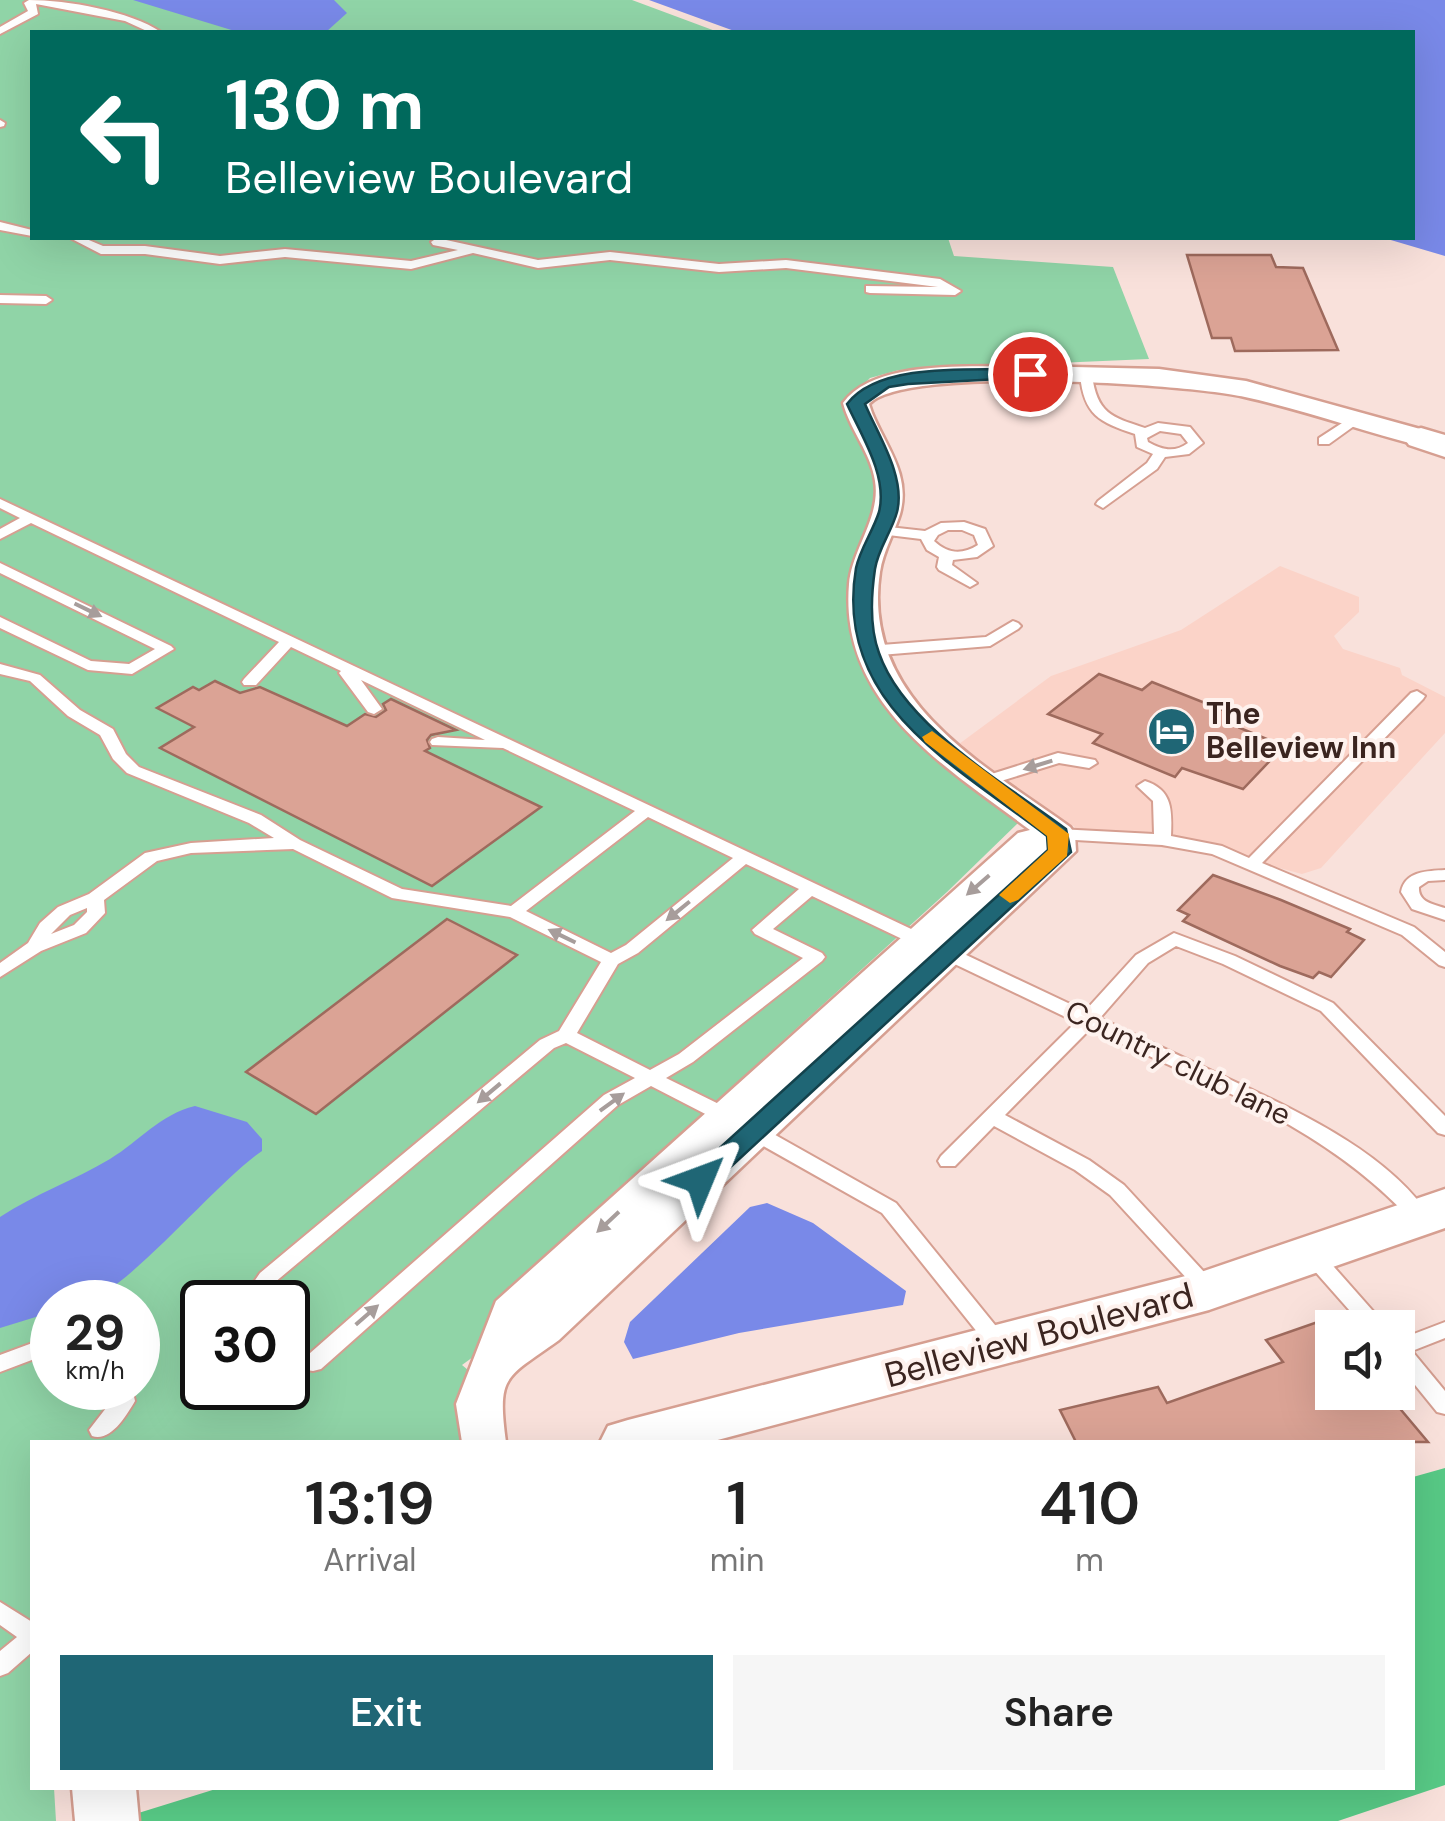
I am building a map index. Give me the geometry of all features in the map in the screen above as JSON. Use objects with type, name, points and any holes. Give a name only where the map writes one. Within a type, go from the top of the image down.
[{"type":"street","points":[[484,1440],[478,1404],[492,1366],[544,1329],[738,1123],[931,946],[1060,852],[1058,834],[906,712],[883,683],[868,652],[861,609],[866,564],[889,509],[889,480],[860,419],[856,404],[865,393],[884,383],[968,374],[1204,381],[1356,418],[1433,443]]},
{"type":"street","name":"Belleview Boulevard","points":[[636,1440],[1210,1290],[1432,1212]]},
{"type":"street","points":[[104,1790],[107,1821]]},
{"type":"lane","points":[[0,31],[34,12],[29,2],[36,1],[128,20],[151,30]]},
{"type":"lane","points":[[0,226],[30,233]]},
{"type":"lane","points":[[80,240],[102,250],[145,250],[220,260],[285,253],[411,265],[474,250]]},
{"type":"lane","points":[[437,242],[547,264],[610,256],[719,268],[803,266],[940,283],[955,291],[870,290]]},
{"type":"lane","points":[[0,298],[46,300]]},
{"type":"lane","points":[[1086,375],[1088,400],[1096,413],[1144,432],[1158,427],[1176,428],[1195,438],[1194,448],[1161,453],[1142,444],[1144,432]]},
{"type":"lane","points":[[1324,441],[1356,418]]},
{"type":"lane","points":[[1103,504],[1152,466],[1161,453]]},
{"type":"lane","name":"Country club lane","points":[[0,503],[1305,1124],[1354,1152],[1432,1212]]},
{"type":"lane","points":[[0,535],[32,518]]},
{"type":"lane","points":[[880,530],[928,536],[938,529],[955,526],[985,536],[982,551],[948,556],[929,546],[928,536]]},
{"type":"lane","points":[[948,556],[944,567],[970,583]]},
{"type":"lane","points":[[0,568],[166,649],[132,669],[88,664],[0,622]]},
{"type":"lane","points":[[868,652],[990,641],[1013,626]]},
{"type":"lane","points":[[250,682],[288,642]]},
{"type":"lane","points":[[344,668],[374,709]]},
{"type":"lane","points":[[0,669],[35,678],[74,714],[106,732],[119,756],[133,770],[256,819],[296,844],[398,894],[514,912],[611,960]]},
{"type":"lane","points":[[1252,864],[1417,696]]},
{"type":"lane","points":[[438,742],[505,746]]},
{"type":"lane","points":[[988,780],[1058,758],[1089,763]]},
{"type":"lane","points":[[1144,786],[1157,791],[1164,803],[1162,840]]},
{"type":"lane","points":[[514,912],[644,812]]},
{"type":"lane","points":[[1058,834],[1162,840],[1216,850],[1408,931],[1445,961]]},
{"type":"lane","points":[[0,984],[5,968],[35,947],[80,930],[96,914],[95,898],[151,857],[190,848],[296,844]]},
{"type":"lane","points":[[266,1280],[547,1044],[566,1035],[611,960],[632,949],[742,859]]},
{"type":"lane","points":[[1408,931],[1436,912],[1413,898],[1411,885],[1424,876],[1445,875],[1445,863]]},
{"type":"lane","points":[[310,1363],[611,1100],[686,1058],[816,957],[761,930],[810,889]]},
{"type":"lane","points":[[948,1161],[1088,1020],[1142,959],[1174,939],[1229,960],[1327,1007],[1445,1128]]},
{"type":"lane","points":[[566,1035],[738,1123],[889,1208],[1001,1347]]},
{"type":"lane","points":[[992,1117],[1082,1164],[1117,1190],[1210,1290]]},
{"type":"lane","points":[[1312,1255],[1362,1310]]},
{"type":"lane","points":[[1415,1342],[1445,1330]]},
{"type":"lane","points":[[0,1364],[30,1352]]},
{"type":"lane","points":[[1415,1370],[1445,1406]]},
{"type":"lane","points":[[100,1430],[117,1410]]},
{"type":"lane","points":[[0,1612],[30,1634]]},
{"type":"lane","points":[[0,1666],[30,1638]]},
{"type":"shaded area","points":[[1280,566],[1359,597],[1359,612],[1334,636],[1343,649],[1400,668],[1402,675],[1445,697],[1445,733],[1321,868],[1302,874],[1222,853],[1080,840],[1074,826],[1061,822],[959,744],[1051,676],[1181,630]]},
{"type":"green space","points":[[0,0],[632,0],[713,30],[30,30],[30,240],[949,240],[954,256],[1113,267],[1149,359],[899,370],[870,378],[844,405],[879,483],[878,501],[860,542],[853,585],[854,620],[867,670],[876,685],[1014,808],[1018,823],[515,1284],[489,1314],[473,1357],[462,1365],[468,1370],[456,1405],[462,1440],[30,1440],[30,1790],[54,1790],[56,1821],[0,1821]]},
{"type":"green space","points":[[1445,1468],[1445,1785],[1338,1821],[132,1821],[132,1815],[213,1790],[1415,1790],[1415,1476]]},
{"type":"water","points":[[133,0],[334,0],[347,13],[328,30],[231,30]]},
{"type":"water","points":[[649,0],[1445,0],[1445,256],[1391,240],[1415,240],[1415,30],[732,30]]},
{"type":"water","points":[[195,1106],[247,1122],[262,1139],[262,1151],[122,1280],[30,1280],[30,1319],[0,1328],[0,1217],[110,1159],[182,1110]]},
{"type":"water","points":[[767,1203],[813,1223],[906,1291],[903,1305],[739,1333],[633,1359],[624,1342],[630,1322],[750,1207]]},
{"type":"building","points":[[1187,255],[1271,255],[1276,267],[1303,268],[1338,350],[1235,351],[1231,338],[1212,338]]},
{"type":"building","name":"The Belleview Inn","points":[[1099,674],[1142,690],[1152,682],[1248,720],[1240,728],[1284,746],[1243,789],[1182,768],[1175,777],[1093,743],[1102,734],[1048,714]]},
{"type":"building","points":[[215,681],[240,693],[260,687],[347,726],[365,714],[376,717],[386,710],[383,704],[391,699],[456,730],[431,735],[427,740],[430,748],[425,751],[541,807],[432,886],[160,748],[194,727],[157,708],[193,687],[199,690]]},
{"type":"building","points":[[1213,875],[1350,929],[1347,932],[1364,940],[1331,977],[1319,972],[1313,978],[1280,966],[1183,921],[1189,915],[1178,910]]},
{"type":"building","points":[[447,919],[517,955],[316,1114],[246,1072]]},
{"type":"building","points":[[1315,1323],[1315,1410],[1401,1410],[1428,1442],[1075,1440],[1060,1410],[1158,1387],[1167,1403],[1283,1362],[1266,1340]]},
{"type":"slow traffic","points":[[932,737],[1058,834],[1060,852],[1010,895]]},
{"type":"place","name":"The Belleview Inn","points":[[1171,731]]},
{"type":"route","points":[[700,1180],[1060,852],[1058,834],[940,744],[906,712],[883,683],[868,652],[861,609],[866,564],[889,509],[889,480],[856,404],[865,393],[884,383],[968,374],[1030,374]]}]
